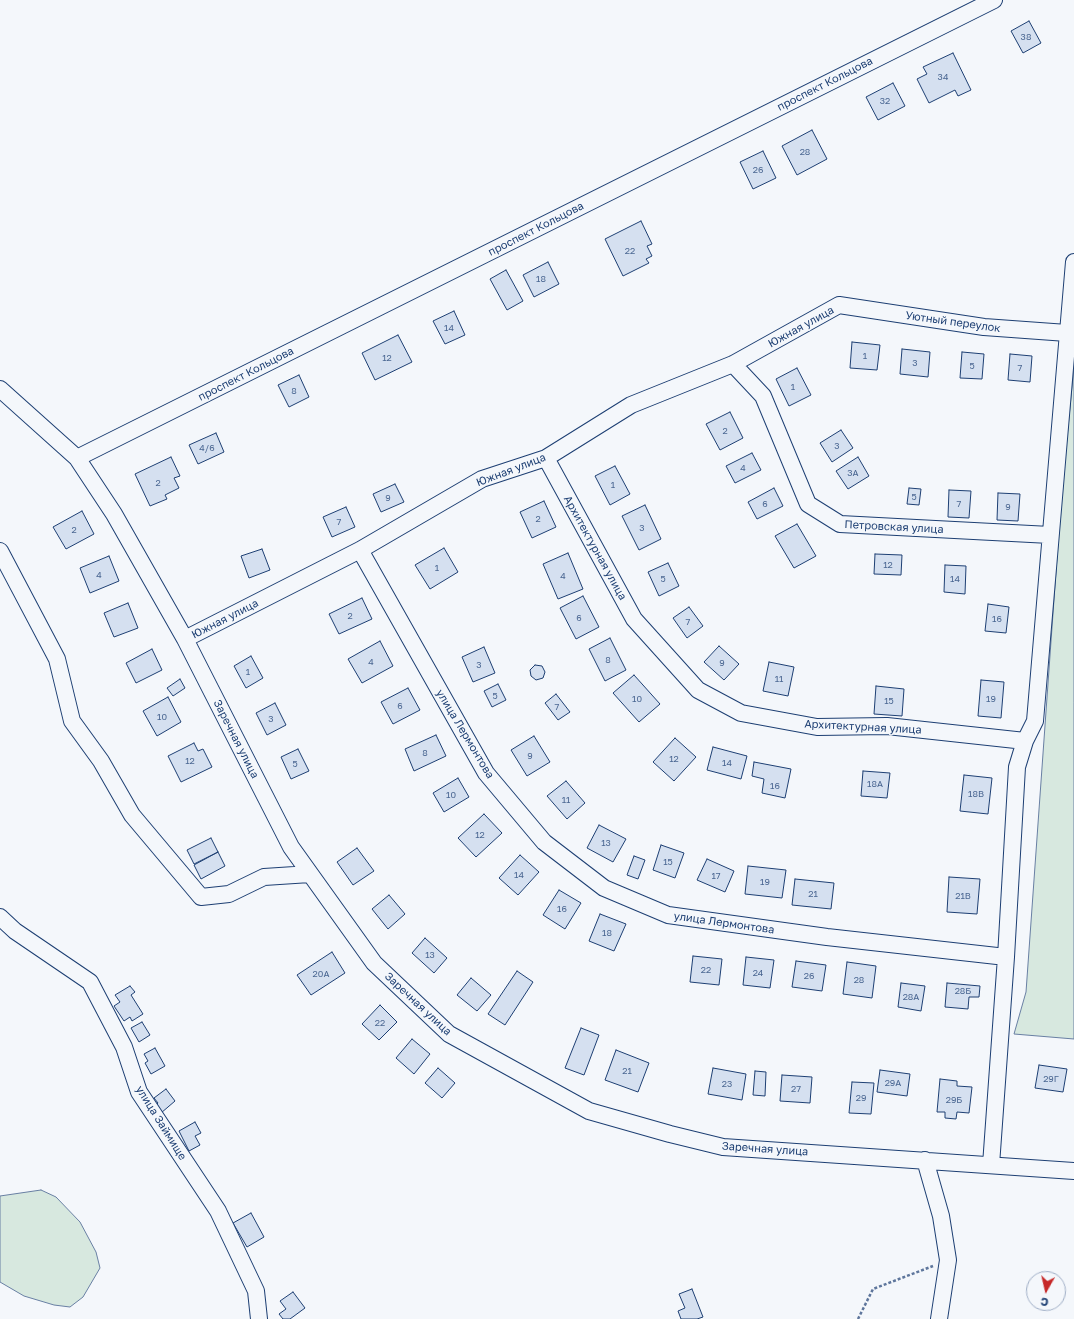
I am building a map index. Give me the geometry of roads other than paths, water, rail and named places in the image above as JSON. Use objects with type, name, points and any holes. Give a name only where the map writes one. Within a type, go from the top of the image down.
[{"type":"street","name":"проспект Кольцова","points":[[77,458],[994,0]]},
{"type":"street","points":[[991,1165],[1006,957],[1017,767],[1025,741],[1035,721],[1074,262]]},
{"type":"street","name":"Уютный переулок","points":[[840,305],[984,327],[1067,333]]},
{"type":"street","name":"Южная улица","points":[[185,639],[360,550],[482,479],[546,458],[631,405],[733,364],[840,305]]},
{"type":"street","name":"Петровская улица","points":[[733,364],[763,396],[808,504],[840,524],[1050,535]]},
{"type":"street","name":"Заречная улица","points":[[0,389],[77,458],[114,514],[185,639],[291,847],[374,963],[449,1034],[589,1111],[723,1147],[1074,1171]]},
{"type":"street","name":"Архитектурная улица","points":[[546,458],[634,619],[698,690],[741,713],[817,726],[887,726],[1025,741]]},
{"type":"street","name":"улица Лермонтова","points":[[360,550],[486,773],[544,842],[604,888],[668,915],[827,937],[1006,957]]},
{"type":"street","points":[[0,551],[57,659],[72,721],[101,762],[132,814],[201,897],[229,894],[264,877],[310,874]]},
{"type":"street","name":"улица Займище","points":[[0,917],[15,932],[90,982],[124,1047],[139,1092],[218,1211],[256,1291],[259,1319]]},
{"type":"street","points":[[925,1160],[941,1216],[948,1260],[939,1319]]}]
